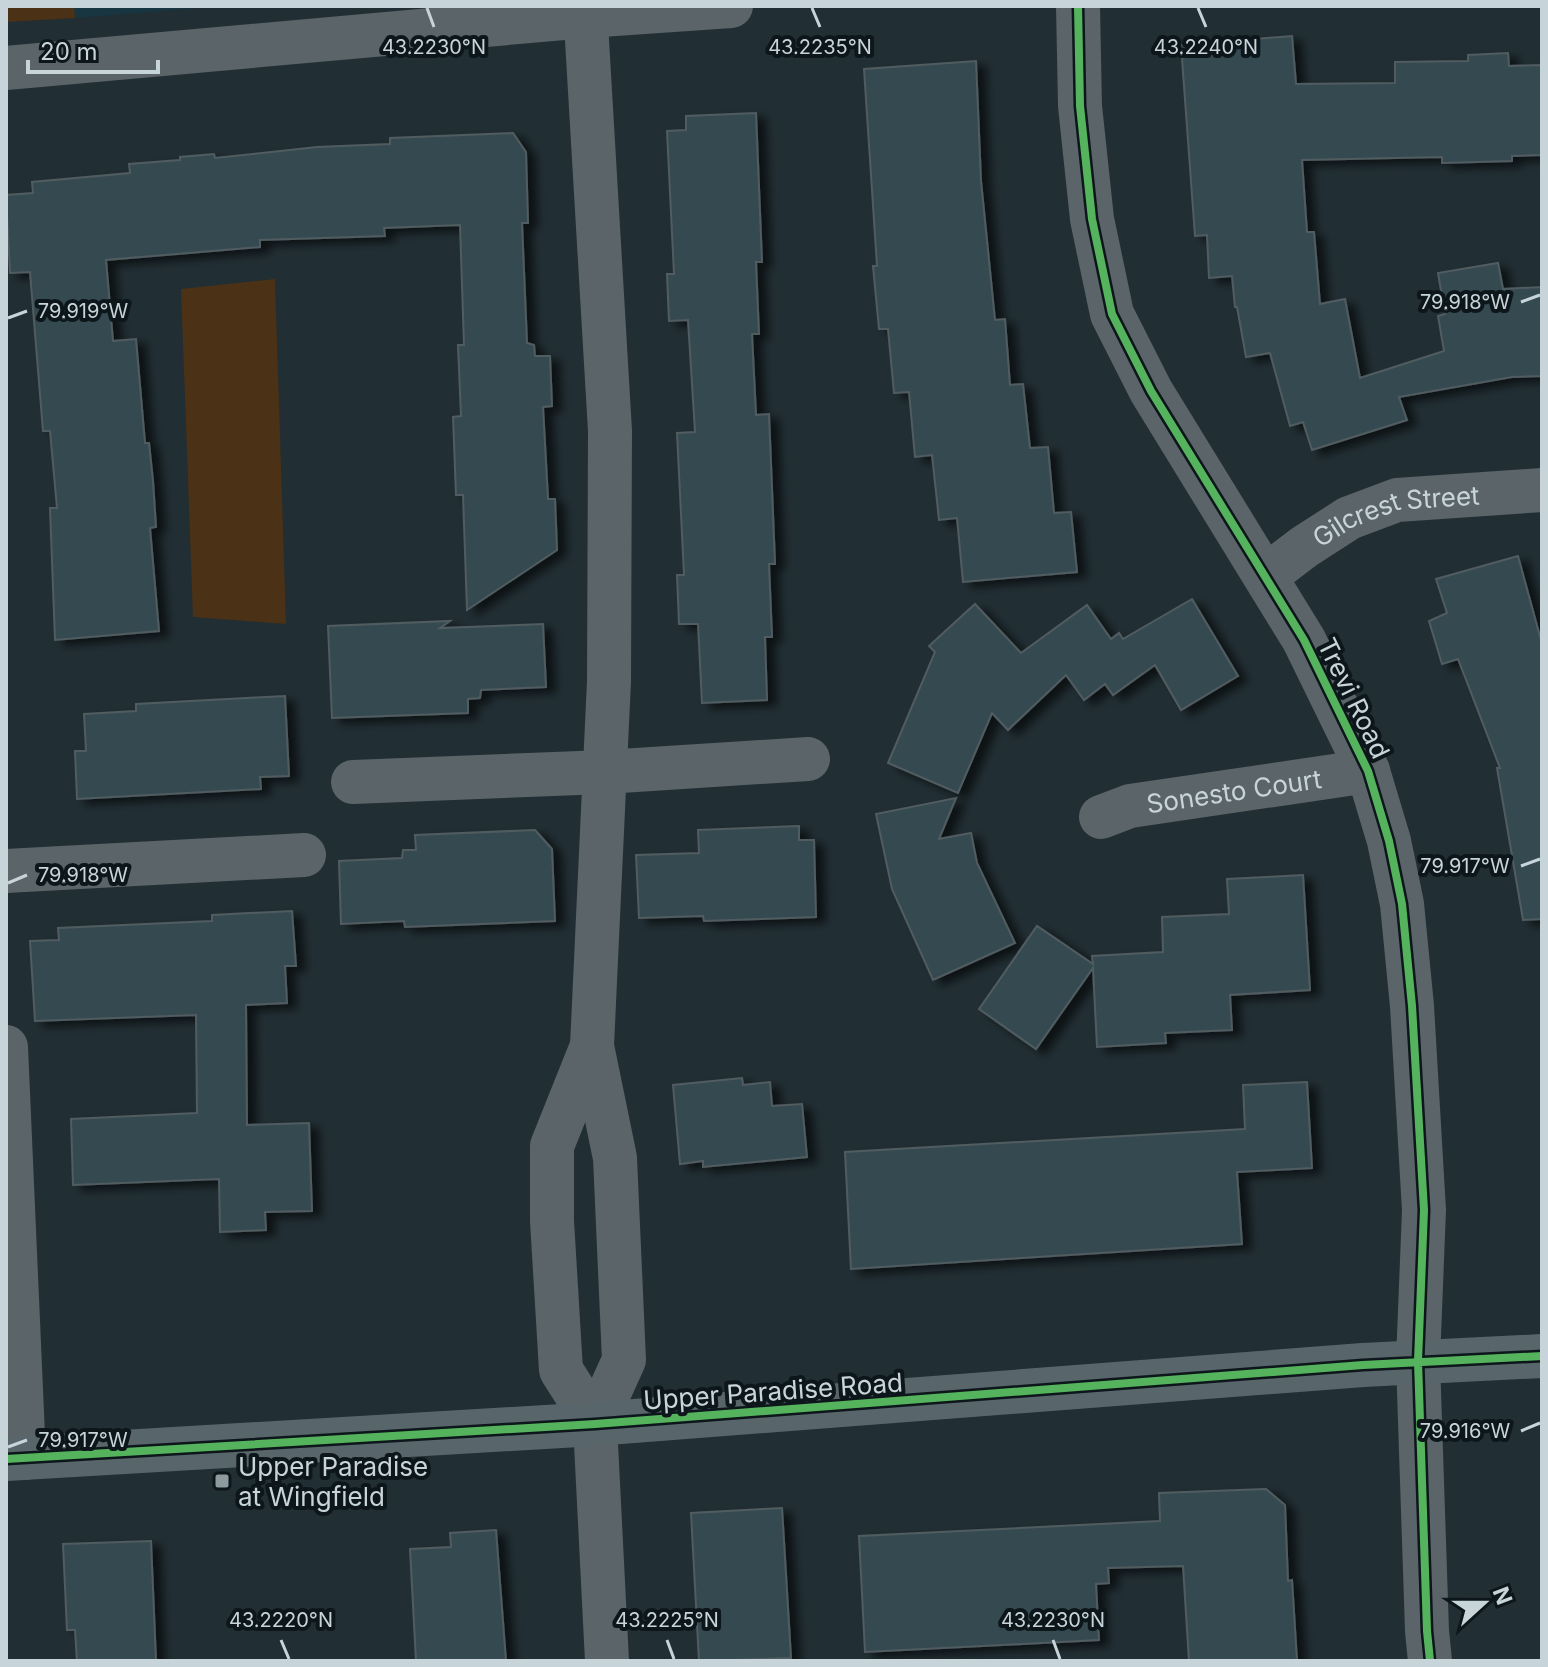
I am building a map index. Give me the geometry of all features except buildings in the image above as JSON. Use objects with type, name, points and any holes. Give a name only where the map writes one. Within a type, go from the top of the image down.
[{"type":"main road","name":"Upper Paradise Road","points":[[15,1459],[595,1424],[1418,1361],[1542,1356]]},
{"type":"street","points":[[6,68],[277,25],[731,6]]},
{"type":"street","name":"Trevi Road","points":[[1078,6],[1080,106],[1092,219],[1112,314],[1151,391],[1304,640],[1368,771],[1389,841],[1402,904],[1412,1006],[1424,1210],[1418,1361],[1430,1661]]},
{"type":"street","points":[[585,11],[610,431],[609,681],[592,1046],[615,1158],[624,1360],[595,1424],[607,1661]]},
{"type":"street","name":"Gilcrest Street","points":[[1266,576],[1349,518],[1397,500],[1542,490]]},
{"type":"street","points":[[353,782],[605,772],[808,759]]},
{"type":"street","name":"Sonesto Court","points":[[1101,817],[1130,806],[1368,771]]},
{"type":"street","points":[[6,871],[304,855]]},
{"type":"street","points":[[592,1046],[552,1146],[552,1221],[561,1370],[595,1424]]},
{"type":"street","points":[[6,1047],[15,1459]]},
{"type":"shaded area","points":[[6,6],[74,6],[75,18],[6,22]]},
{"type":"shaded area","points":[[74,6],[225,6],[75,18]]},
{"type":"shaded area","points":[[275,279],[286,624],[193,617],[181,289]]},
{"type":"cycle path","points":[[1078,6],[1080,106],[1092,219],[1112,314],[1151,391],[1304,640],[1368,771],[1389,841],[1402,904],[1412,1006],[1424,1210],[1418,1361],[1430,1661]]},
{"type":"cycle path","points":[[6,1459],[595,1424],[1363,1365],[1542,1356]]},
{"type":"place","name":"Upper Paradise at Wingfield","points":[[222,1481]]}]
